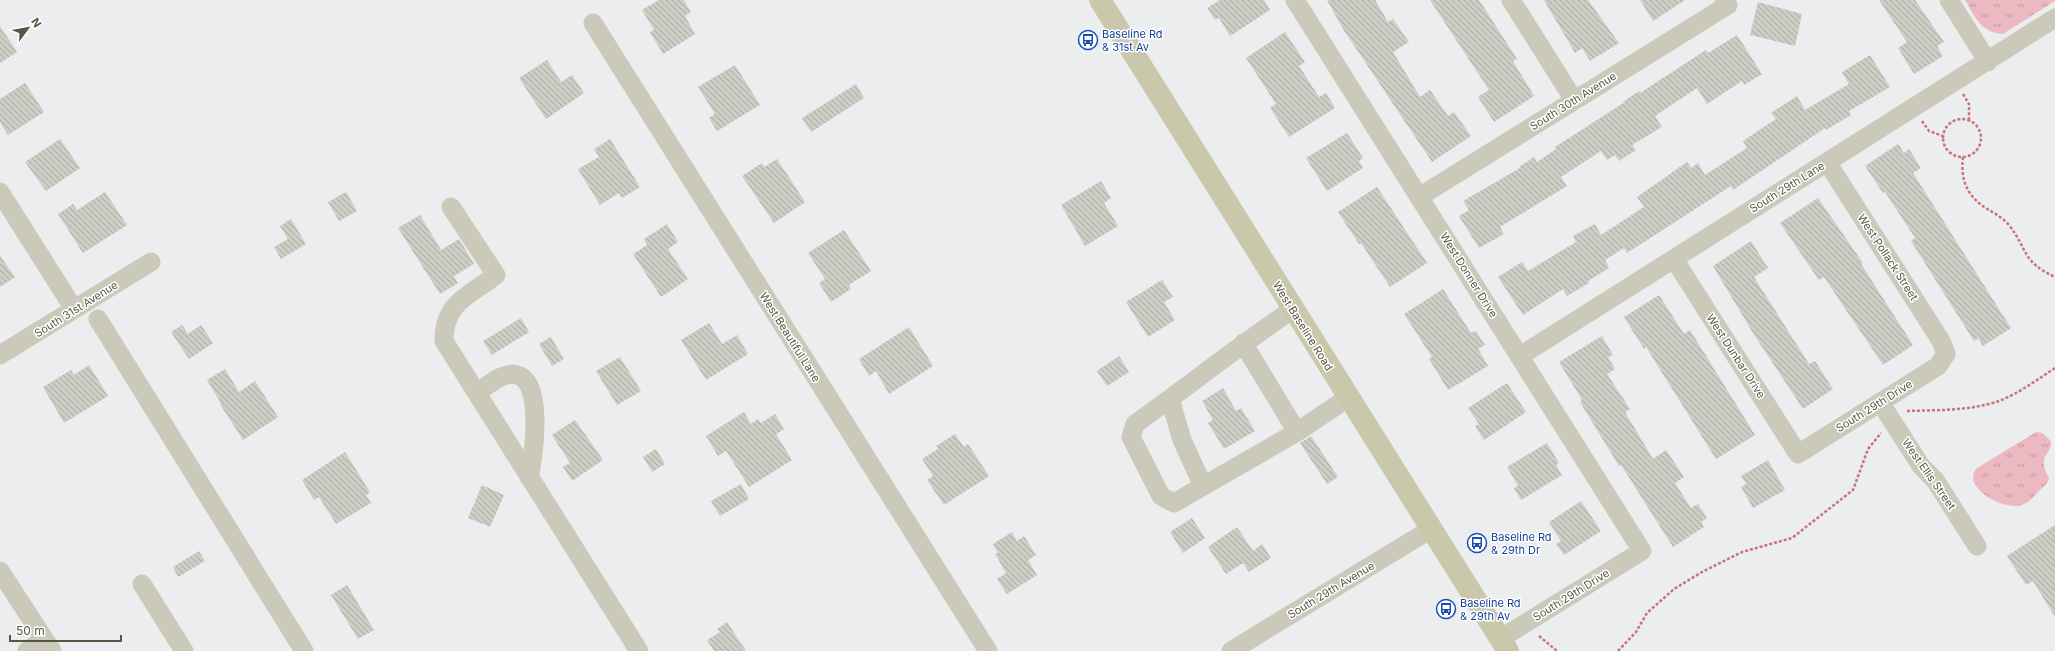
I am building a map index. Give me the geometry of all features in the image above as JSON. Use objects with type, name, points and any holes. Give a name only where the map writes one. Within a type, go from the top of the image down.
[{"type":"main road","name":"West Baseline Road","points":[[1100,0],[1504,645]]},
{"type":"street","name":"West Donner Drive","points":[[1294,0],[1642,551]]},
{"type":"street","points":[[1511,0],[1574,100]]},
{"type":"street","points":[[1949,0],[1988,62]]},
{"type":"street","name":"South 30th Avenue","points":[[1419,197],[1574,100],[1726,2]]},
{"type":"street","name":"South 29th Lane","points":[[1520,356],[1826,162],[1988,62],[2055,18]]},
{"type":"street","name":"West Beautiful Lane","points":[[593,22],[988,651]]},
{"type":"street","name":"West Pollack Street","points":[[1826,162],[1941,341],[1946,354]]},
{"type":"street","points":[[0,192],[74,309]]},
{"type":"street","points":[[451,207],[496,275],[455,304],[444,326],[444,342],[640,651]]},
{"type":"street","name":"West Dunbar Drive","points":[[1674,259],[1798,454]]},
{"type":"street","name":"South 31st Avenue","points":[[0,355],[151,262]]},
{"type":"street","points":[[1293,309],[1243,343],[1135,424],[1131,437],[1161,496],[1174,503],[1297,432],[1348,397]]},
{"type":"street","points":[[98,319],[304,651]]},
{"type":"street","points":[[1243,343],[1297,432]]},
{"type":"street","name":"South 29th Drive","points":[[1798,454],[1938,366],[1946,354]]},
{"type":"street","points":[[476,393],[502,377],[516,374],[526,379],[532,391],[536,441],[529,477]]},
{"type":"street","points":[[1170,399],[1182,440],[1203,486]]},
{"type":"street","name":"West Ellis Street","points":[[1880,402],[1921,466],[1935,480],[1977,546]]},
{"type":"street","name":"South 29th Avenue","points":[[1231,651],[1431,529]]},
{"type":"street","name":"South 29th Drive","points":[[1504,645],[1642,551]]},
{"type":"street","points":[[0,571],[48,645],[27,651]]},
{"type":"street","points":[[142,584],[184,651]]},
{"type":"path","points":[[1955,82],[1970,104],[1969,120]]},
{"type":"path","points":[[1916,107],[1924,126],[1935,135],[1943,136]]},
{"type":"path","points":[[1954,120],[1969,120],[1980,132],[1980,144],[1973,153],[1963,157],[1952,154],[1948,151],[1943,136],[1946,127],[1954,120]]},
{"type":"path","points":[[1963,157],[1961,170],[1963,181],[1971,196],[1979,205],[2008,224],[2026,256],[2035,267],[2055,277]]},
{"type":"path","points":[[1907,411],[1978,406],[1999,400],[2030,385],[2055,368]]},
{"type":"path","points":[[1618,651],[1636,632],[1647,613],[1674,589],[1702,572],[1742,552],[1792,538],[1853,490],[1860,477],[1868,449],[1883,431]]},
{"type":"path","points":[[1539,636],[1557,651]]},
{"type":"green space","points":[[1965,0],[2055,1],[2003,34],[1995,33],[1984,27],[1976,18]]},
{"type":"green space","points":[[2036,432],[2042,433],[2051,441],[2050,448],[2044,459],[2044,468],[2049,478],[2045,486],[2031,500],[2021,505],[2014,506],[1995,501],[1979,490],[1974,483],[1973,475],[1977,468]]},
{"type":"building","points":[[659,0],[684,0],[691,12],[685,16],[695,34],[663,54],[650,32],[654,30],[642,10]]},
{"type":"building","points":[[1220,0],[1264,0],[1270,10],[1230,36],[1219,18],[1215,20],[1207,8]]},
{"type":"building","points":[[1327,0],[1375,0],[1388,22],[1393,19],[1409,42],[1393,52],[1420,97],[1430,90],[1448,116],[1454,112],[1471,136],[1432,162],[1343,29]]},
{"type":"building","points":[[1430,0],[1479,0],[1517,59],[1513,61],[1534,96],[1494,122],[1478,97],[1489,90]]},
{"type":"building","points":[[1544,0],[1588,0],[1619,43],[1590,61],[1582,48],[1575,53]]},
{"type":"building","points":[[1640,0],[1685,0],[1653,21]]},
{"type":"building","points":[[1879,0],[1915,0],[1944,42],[1937,46],[1943,56],[1914,74],[1898,48],[1907,42]]},
{"type":"building","points":[[1758,2],[1802,14],[1795,46],[1750,35]]},
{"type":"building","points":[[0,26],[17,52],[0,63]]},
{"type":"building","points":[[1285,32],[1305,62],[1299,66],[1319,97],[1326,93],[1335,108],[1289,137],[1270,108],[1276,104],[1246,58]]},
{"type":"building","points":[[1737,35],[1762,74],[1744,85],[1742,81],[1707,104],[1697,88],[1655,116],[1662,127],[1632,145],[1636,150],[1619,161],[1615,155],[1607,160],[1601,151],[1561,177],[1567,186],[1500,227],[1504,234],[1479,248],[1459,216],[1469,210],[1463,201],[1520,168],[1519,167],[1534,157],[1537,162],[1556,149],[1555,147],[1625,102],[1624,101],[1639,91],[1640,93],[1706,50],[1708,53]]},
{"type":"building","points":[[1870,55],[1890,87],[1849,111],[1851,115],[1826,130],[1825,128],[1733,190],[1731,186],[1627,253],[1624,248],[1605,260],[1609,268],[1588,281],[1589,283],[1567,296],[1563,289],[1523,315],[1498,277],[1522,262],[1528,271],[1576,242],[1573,236],[1595,224],[1601,235],[1644,207],[1637,197],[1687,162],[1691,168],[1698,163],[1705,175],[1747,148],[1743,141],[1776,119],[1771,113],[1797,96],[1805,110],[1849,84],[1842,72]]},
{"type":"building","points":[[547,60],[561,82],[572,75],[584,93],[546,119],[519,78]]},
{"type":"building","points":[[735,65],[760,105],[717,131],[709,118],[715,114],[698,87]]},
{"type":"building","points":[[25,83],[44,112],[8,135],[0,122],[0,99]]},
{"type":"building","points":[[856,84],[864,98],[811,132],[802,118]]},
{"type":"building","points":[[1347,133],[1363,158],[1359,161],[1363,168],[1327,191],[1306,158]]},
{"type":"building","points":[[60,139],[80,168],[46,191],[25,162]]},
{"type":"building","points":[[610,139],[640,187],[622,198],[619,193],[600,205],[578,169],[599,157],[594,149]]},
{"type":"building","points":[[1898,144],[1904,153],[1909,149],[1921,168],[1913,173],[2011,328],[1983,346],[1978,338],[1974,341],[1911,241],[1915,238],[1885,192],[1883,193],[1865,166]]},
{"type":"building","points":[[777,159],[805,202],[774,223],[742,176],[762,163],[764,167]]},
{"type":"building","points":[[1101,181],[1111,198],[1104,203],[1118,226],[1085,246],[1061,205]]},
{"type":"building","points":[[1377,187],[1427,263],[1390,287],[1361,243],[1359,244],[1338,212]]},
{"type":"building","points":[[105,192],[127,225],[83,253],[58,214],[73,204],[77,210]]},
{"type":"building","points":[[346,192],[357,211],[339,221],[328,202]]},
{"type":"building","points":[[1818,198],[1863,263],[1861,264],[1913,345],[1883,365],[1824,277],[1819,280],[1780,223]]},
{"type":"building","points":[[420,215],[441,250],[459,239],[474,264],[454,276],[458,283],[440,294],[398,228]]},
{"type":"building","points":[[291,219],[306,244],[281,259],[274,247],[288,239],[280,226]]},
{"type":"building","points":[[667,224],[678,242],[668,249],[688,279],[661,297],[633,254],[647,245],[644,239]]},
{"type":"building","points":[[844,230],[871,271],[849,285],[851,289],[831,302],[819,283],[825,279],[808,253]]},
{"type":"building","points":[[1751,241],[1768,268],[1754,277],[1809,364],[1815,361],[1833,389],[1803,409],[1753,333],[1713,266]]},
{"type":"building","points":[[0,256],[15,277],[0,287]]},
{"type":"building","points":[[1162,280],[1173,297],[1164,302],[1175,320],[1148,337],[1126,302]]},
{"type":"building","points":[[1443,289],[1471,333],[1476,331],[1485,345],[1478,349],[1488,366],[1448,390],[1429,359],[1432,357],[1404,314]]},
{"type":"building","points":[[1659,295],[1684,334],[1690,330],[1755,435],[1716,459],[1646,347],[1644,349],[1624,317]]},
{"type":"building","points":[[521,318],[529,332],[492,355],[483,341]]},
{"type":"building","points":[[709,323],[722,344],[737,335],[748,354],[706,380],[681,340]]},
{"type":"building","points":[[182,325],[188,334],[201,325],[213,343],[189,359],[171,332]]},
{"type":"building","points":[[909,327],[933,366],[889,394],[876,371],[869,376],[859,359]]},
{"type":"building","points":[[1602,336],[1613,355],[1608,357],[1615,369],[1607,374],[1630,409],[1625,412],[1653,459],[1666,450],[1684,477],[1675,483],[1691,508],[1698,504],[1707,518],[1701,522],[1704,527],[1673,547],[1621,465],[1619,466],[1580,402],[1582,400],[1559,362]]},
{"type":"building","points":[[551,337],[564,359],[552,366],[539,344]]},
{"type":"building","points":[[1119,356],[1129,372],[1107,386],[1097,371]]},
{"type":"building","points":[[620,357],[641,391],[617,405],[596,371]]},
{"type":"building","points":[[89,365],[108,396],[64,423],[43,387],[71,370],[74,375]]},
{"type":"building","points":[[225,369],[239,392],[255,381],[278,417],[243,440],[220,404],[221,403],[207,380]]},
{"type":"building","points":[[1507,383],[1526,412],[1484,440],[1475,426],[1479,424],[1468,408]]},
{"type":"building","points":[[1223,388],[1236,411],[1241,408],[1255,431],[1224,449],[1208,423],[1213,420],[1202,401]]},
{"type":"building","points":[[744,412],[751,424],[758,419],[761,423],[775,414],[784,429],[776,434],[792,460],[749,487],[726,451],[718,456],[706,436]]},
{"type":"building","points":[[575,420],[603,460],[572,481],[563,467],[570,463],[552,435]]},
{"type":"building","points":[[955,434],[964,447],[968,444],[989,476],[944,505],[927,480],[933,476],[922,459],[938,449],[936,446]]},
{"type":"building","points":[[1311,436],[1338,477],[1327,484],[1300,443]]},
{"type":"building","points":[[1547,443],[1559,463],[1556,465],[1562,475],[1521,500],[1514,488],[1518,486],[1507,467]]},
{"type":"building","points":[[656,449],[665,464],[652,472],[643,457]]},
{"type":"building","points":[[345,452],[370,492],[366,495],[371,503],[336,524],[319,497],[314,500],[302,480]]},
{"type":"building","points":[[1768,460],[1785,490],[1753,508],[1741,487],[1746,484],[1741,476]]},
{"type":"building","points":[[741,484],[749,499],[720,516],[711,501]]},
{"type":"building","points":[[482,485],[504,495],[490,527],[468,518]]},
{"type":"building","points":[[1581,501],[1601,531],[1564,555],[1556,544],[1561,541],[1549,522]]},
{"type":"building","points":[[1192,518],[1205,538],[1183,553],[1170,532]]},
{"type":"building","points":[[2055,525],[2055,617],[2033,581],[2026,585],[2007,556]]},
{"type":"building","points":[[1237,527],[1253,551],[1262,544],[1271,558],[1249,572],[1243,563],[1226,574],[1208,547]]},
{"type":"building","points":[[1012,532],[1017,541],[1024,536],[1036,555],[1028,560],[1037,575],[1007,594],[997,579],[1006,573],[995,554],[998,553],[993,544]]},
{"type":"building","points":[[199,551],[205,561],[178,577],[173,567]]},
{"type":"building","points":[[347,585],[374,630],[358,639],[331,595]]},
{"type":"building","points":[[727,622],[746,651],[714,651],[707,640],[720,632],[717,629]]},
{"type":"place","name":"Baseline Rd & 31st Av","points":[[1088,40]]},
{"type":"place","name":"Baseline Rd & 29th Dr","points":[[1477,543]]},
{"type":"place","name":"Baseline Rd & 29th Av","points":[[1446,609]]}]
